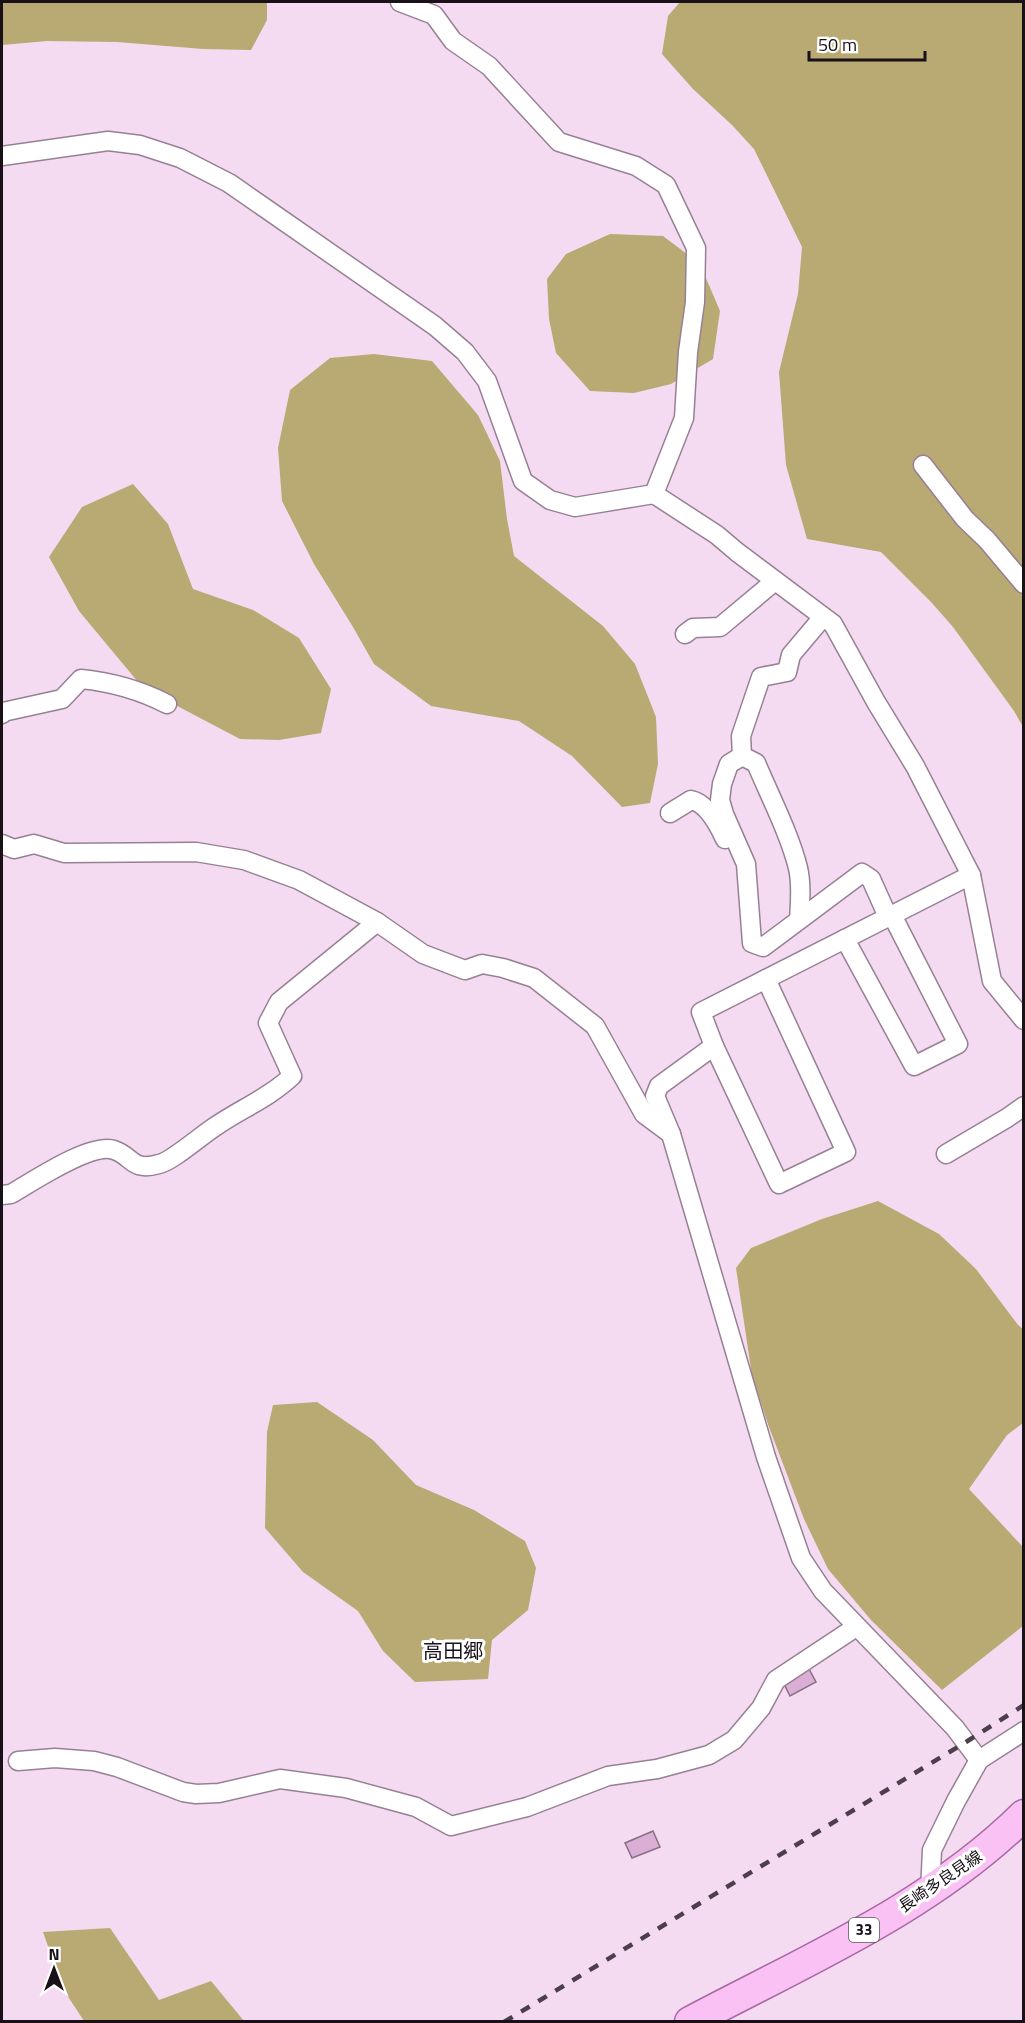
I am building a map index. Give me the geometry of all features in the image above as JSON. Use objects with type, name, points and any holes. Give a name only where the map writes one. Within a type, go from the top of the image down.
[{"type":"main road","name":"長崎多良見線","points":[[690,2022],[828,1950],[930,1892],[983,1852],[1023,1817]]},
{"type":"street","points":[[400,2],[434,15],[453,41],[489,66],[559,142],[636,166],[666,184],[696,248],[695,302],[688,352],[684,418],[654,494]]},
{"type":"street","points":[[2,156],[108,141],[140,145],[180,158],[229,183],[435,326],[465,352],[487,381],[523,481],[550,500],[575,507],[654,494],[717,535],[833,624],[915,766],[971,875],[992,981],[1023,1020]]},
{"type":"street","points":[[923,465],[965,519],[987,540],[1023,584]]},
{"type":"street","points":[[685,634],[693,627],[720,627],[775,581]]},
{"type":"street","points":[[742,756],[741,736],[760,676],[787,672],[791,655],[823,617]]},
{"type":"street","points":[[2,714],[62,699],[81,679],[106,682],[147,694],[167,704]]},
{"type":"street","points":[[742,756],[729,764],[722,784],[720,800],[746,864],[752,943],[763,947],[862,873],[871,879],[958,1044],[914,1066],[845,939]]},
{"type":"street","points":[[742,756],[756,762],[792,851],[798,870],[799,920]]},
{"type":"street","points":[[670,813],[691,800],[698,801],[719,826],[736,863],[746,872]]},
{"type":"street","points":[[2,844],[14,849],[34,844],[64,853],[196,852],[244,860],[299,880],[377,922],[423,954],[465,970],[482,964],[534,978],[595,1026],[644,1114],[671,1134]]},
{"type":"street","points":[[766,979],[846,1152],[779,1184],[714,1046],[701,1012],[890,916],[971,875]]},
{"type":"street","points":[[2,1195],[11,1194],[95,1149],[114,1149],[138,1166],[161,1164],[215,1126],[279,1089],[292,1076],[268,1023],[279,1002],[377,922]]},
{"type":"street","points":[[714,1046],[659,1086],[655,1096],[671,1134],[766,1457],[801,1558],[823,1591],[955,1728],[979,1760]]},
{"type":"street","points":[[946,1154],[1023,1106]]},
{"type":"street","points":[[18,1761],[54,1758],[94,1761],[117,1767],[183,1792],[196,1794],[219,1793],[280,1779],[313,1783],[346,1788],[416,1807],[451,1826],[527,1806],[608,1776],[657,1768],[709,1755],[734,1740],[760,1708],[776,1680],[856,1627]]},
{"type":"street","points":[[930,1892],[932,1850],[979,1760],[1023,1731]]},
{"type":"shaded area","points":[[2,2],[267,2],[267,20],[251,50],[203,49],[117,42],[47,41],[2,45]]},
{"type":"shaded area","points":[[680,2],[1023,2],[1023,727],[1014,711],[953,627],[881,552],[807,539],[786,465],[779,372],[798,294],[802,247],[754,149],[693,89],[662,54],[668,16]]},
{"type":"shaded area","points":[[610,234],[663,236],[700,264],[720,311],[713,359],[671,384],[634,393],[590,391],[556,353],[549,319],[547,279],[566,254]]},
{"type":"shaded area","points":[[374,354],[432,361],[478,415],[500,461],[514,556],[603,626],[635,664],[656,717],[658,764],[650,803],[622,807],[572,756],[519,721],[431,706],[374,664],[314,564],[282,501],[278,448],[290,390],[330,358]]},
{"type":"shaded area","points":[[133,484],[168,524],[193,589],[253,610],[299,638],[331,689],[321,733],[279,740],[240,739],[143,688],[79,611],[49,557],[82,507]]},
{"type":"shaded area","points":[[878,1201],[939,1234],[976,1269],[1023,1329],[1023,1423],[1007,1435],[969,1489],[1023,1547],[1023,1626],[942,1690],[871,1620],[828,1569],[804,1519],[752,1376],[736,1268],[751,1248],[822,1219]]},
{"type":"shaded area","points":[[317,1402],[373,1440],[416,1485],[474,1510],[525,1541],[536,1568],[528,1610],[492,1640],[488,1679],[415,1682],[383,1651],[358,1611],[303,1572],[265,1528],[267,1432],[273,1405]]},
{"type":"shaded area","points":[[110,1928],[159,2000],[211,1981],[244,2021],[84,2021],[63,1989],[43,1932]]},
{"type":"building","points":[[808,1667],[816,1682],[790,1696],[782,1680]]},
{"type":"building","points":[[653,1831],[660,1847],[632,1858],[625,1843]]},
{"type":"railway","points":[[504,2022],[1024,1705]]},
{"type":"district","name":"高田郷","points":[[453,1651]]}]
